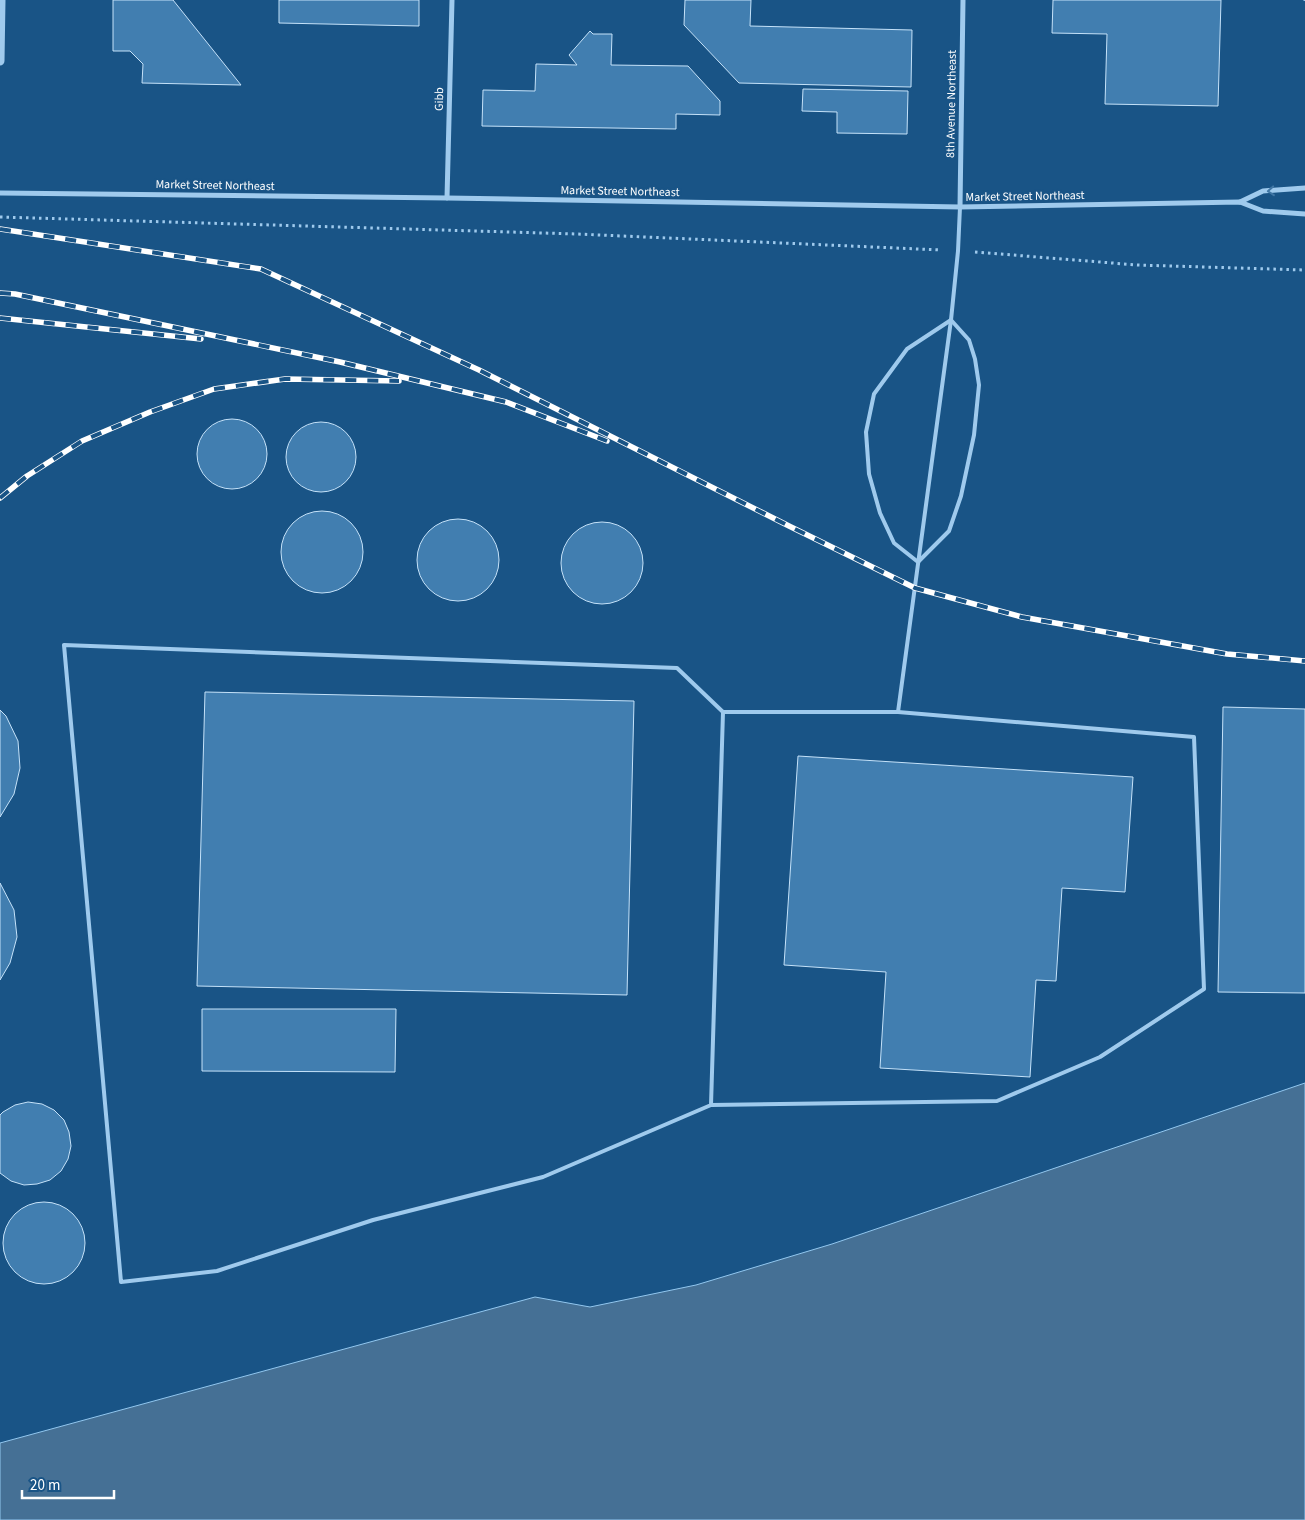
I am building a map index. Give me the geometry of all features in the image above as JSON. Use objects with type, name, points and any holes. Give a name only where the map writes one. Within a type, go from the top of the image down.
[{"type":"street","points":[[0,61],[2,0]]},
{"type":"street","name":"Gibb","points":[[447,198],[452,0]]},
{"type":"street","name":"8th Avenue Northeast","points":[[960,208],[963,0]]},
{"type":"street","name":"Market Street Northeast","points":[[1240,202],[1263,191],[1305,188]]},
{"type":"street","name":"Market Street Northeast","points":[[0,194],[447,198],[960,208],[1240,202],[1263,211],[1305,214]]},
{"type":"lane","points":[[898,712],[951,320],[960,208]]},
{"type":"lane","points":[[918,562],[894,543],[880,514],[869,474],[866,432],[874,394],[906,348],[951,320]]},
{"type":"lane","points":[[918,562],[949,532],[961,496],[974,435],[979,385],[975,359],[969,340],[951,320]]},
{"type":"lane","points":[[64,645],[677,668],[723,712],[898,712],[1194,737],[1204,989],[1100,1057],[997,1101],[711,1105],[543,1177],[373,1220],[217,1271],[120,1282],[64,645]]},
{"type":"lane","points":[[711,1105],[723,712]]},
{"type":"path","points":[[0,217],[567,234],[958,251],[1138,265],[1305,270]]},
{"type":"water","points":[[1305,1083],[1305,1520],[0,1520],[0,1443],[535,1297],[590,1307],[696,1285],[832,1244]]},
{"type":"building","points":[[113,0],[173,0],[241,85],[142,83],[143,64],[130,51],[113,51]]},
{"type":"building","points":[[279,0],[419,0],[419,26],[279,23]]},
{"type":"building","points":[[685,0],[751,0],[750,26],[912,30],[911,87],[739,83],[684,25]]},
{"type":"building","points":[[1053,0],[1221,0],[1218,106],[1105,104],[1107,34],[1052,33]]},
{"type":"building","points":[[590,31],[593,34],[612,34],[611,65],[688,66],[720,101],[720,115],[676,114],[676,129],[482,126],[483,90],[535,91],[536,64],[577,65],[569,55]]},
{"type":"building","points":[[803,89],[908,91],[907,134],[837,133],[837,112],[802,111]]},
{"type":"building","points":[[225,419],[239,419],[252,424],[262,434],[267,447],[267,461],[262,474],[252,484],[239,489],[225,489],[212,484],[202,474],[197,461],[197,447],[202,434],[212,424]]},
{"type":"building","points":[[328,422],[341,428],[350,437],[354,443],[356,457],[354,471],[346,482],[335,490],[314,492],[307,490],[296,482],[288,471],[286,450],[288,443],[296,432],[307,424]]},
{"type":"building","points":[[322,511],[338,514],[351,523],[360,536],[363,552],[360,568],[351,581],[338,590],[322,593],[306,590],[293,581],[284,568],[281,552],[284,536],[293,523],[306,514]]},
{"type":"building","points":[[458,519],[474,522],[487,531],[496,544],[499,560],[496,576],[487,589],[474,598],[458,601],[442,598],[429,589],[420,576],[417,560],[420,544],[429,531],[442,522]]},
{"type":"building","points":[[602,522],[618,525],[631,534],[640,547],[643,563],[640,579],[631,592],[618,601],[602,604],[586,601],[573,592],[564,579],[561,563],[564,547],[573,534],[586,525]]},
{"type":"building","points":[[205,692],[634,701],[627,995],[197,986]]},
{"type":"building","points":[[1223,707],[1305,709],[1305,993],[1218,992]]},
{"type":"building","points":[[0,710],[6,716],[18,741],[20,768],[14,794],[0,817]]},
{"type":"building","points":[[798,756],[1133,777],[1125,892],[1062,888],[1056,981],[1036,980],[1030,1077],[880,1068],[886,972],[784,965]]},
{"type":"building","points":[[0,883],[14,910],[17,937],[10,963],[0,980]]},
{"type":"building","points":[[202,1009],[396,1009],[395,1072],[202,1071]]},
{"type":"building","points":[[28,1102],[42,1104],[54,1110],[64,1120],[69,1132],[71,1146],[68,1159],[61,1171],[50,1180],[24,1185],[11,1181],[0,1173],[0,1115],[15,1105]]},
{"type":"building","points":[[44,1202],[60,1205],[73,1214],[82,1227],[85,1243],[82,1259],[73,1272],[60,1281],[44,1284],[28,1281],[15,1272],[6,1259],[3,1243],[6,1227],[15,1214],[28,1205]]},
{"type":"railway","points":[[0,229],[261,269],[479,370],[915,588],[1022,617],[1227,654],[1305,661]]},
{"type":"railway","points":[[0,293],[15,294],[340,362],[506,402],[607,441]]},
{"type":"railway","points":[[0,318],[201,339]]},
{"type":"railway","points":[[0,498],[27,476],[82,441],[150,412],[214,389],[285,379],[399,381]]}]
